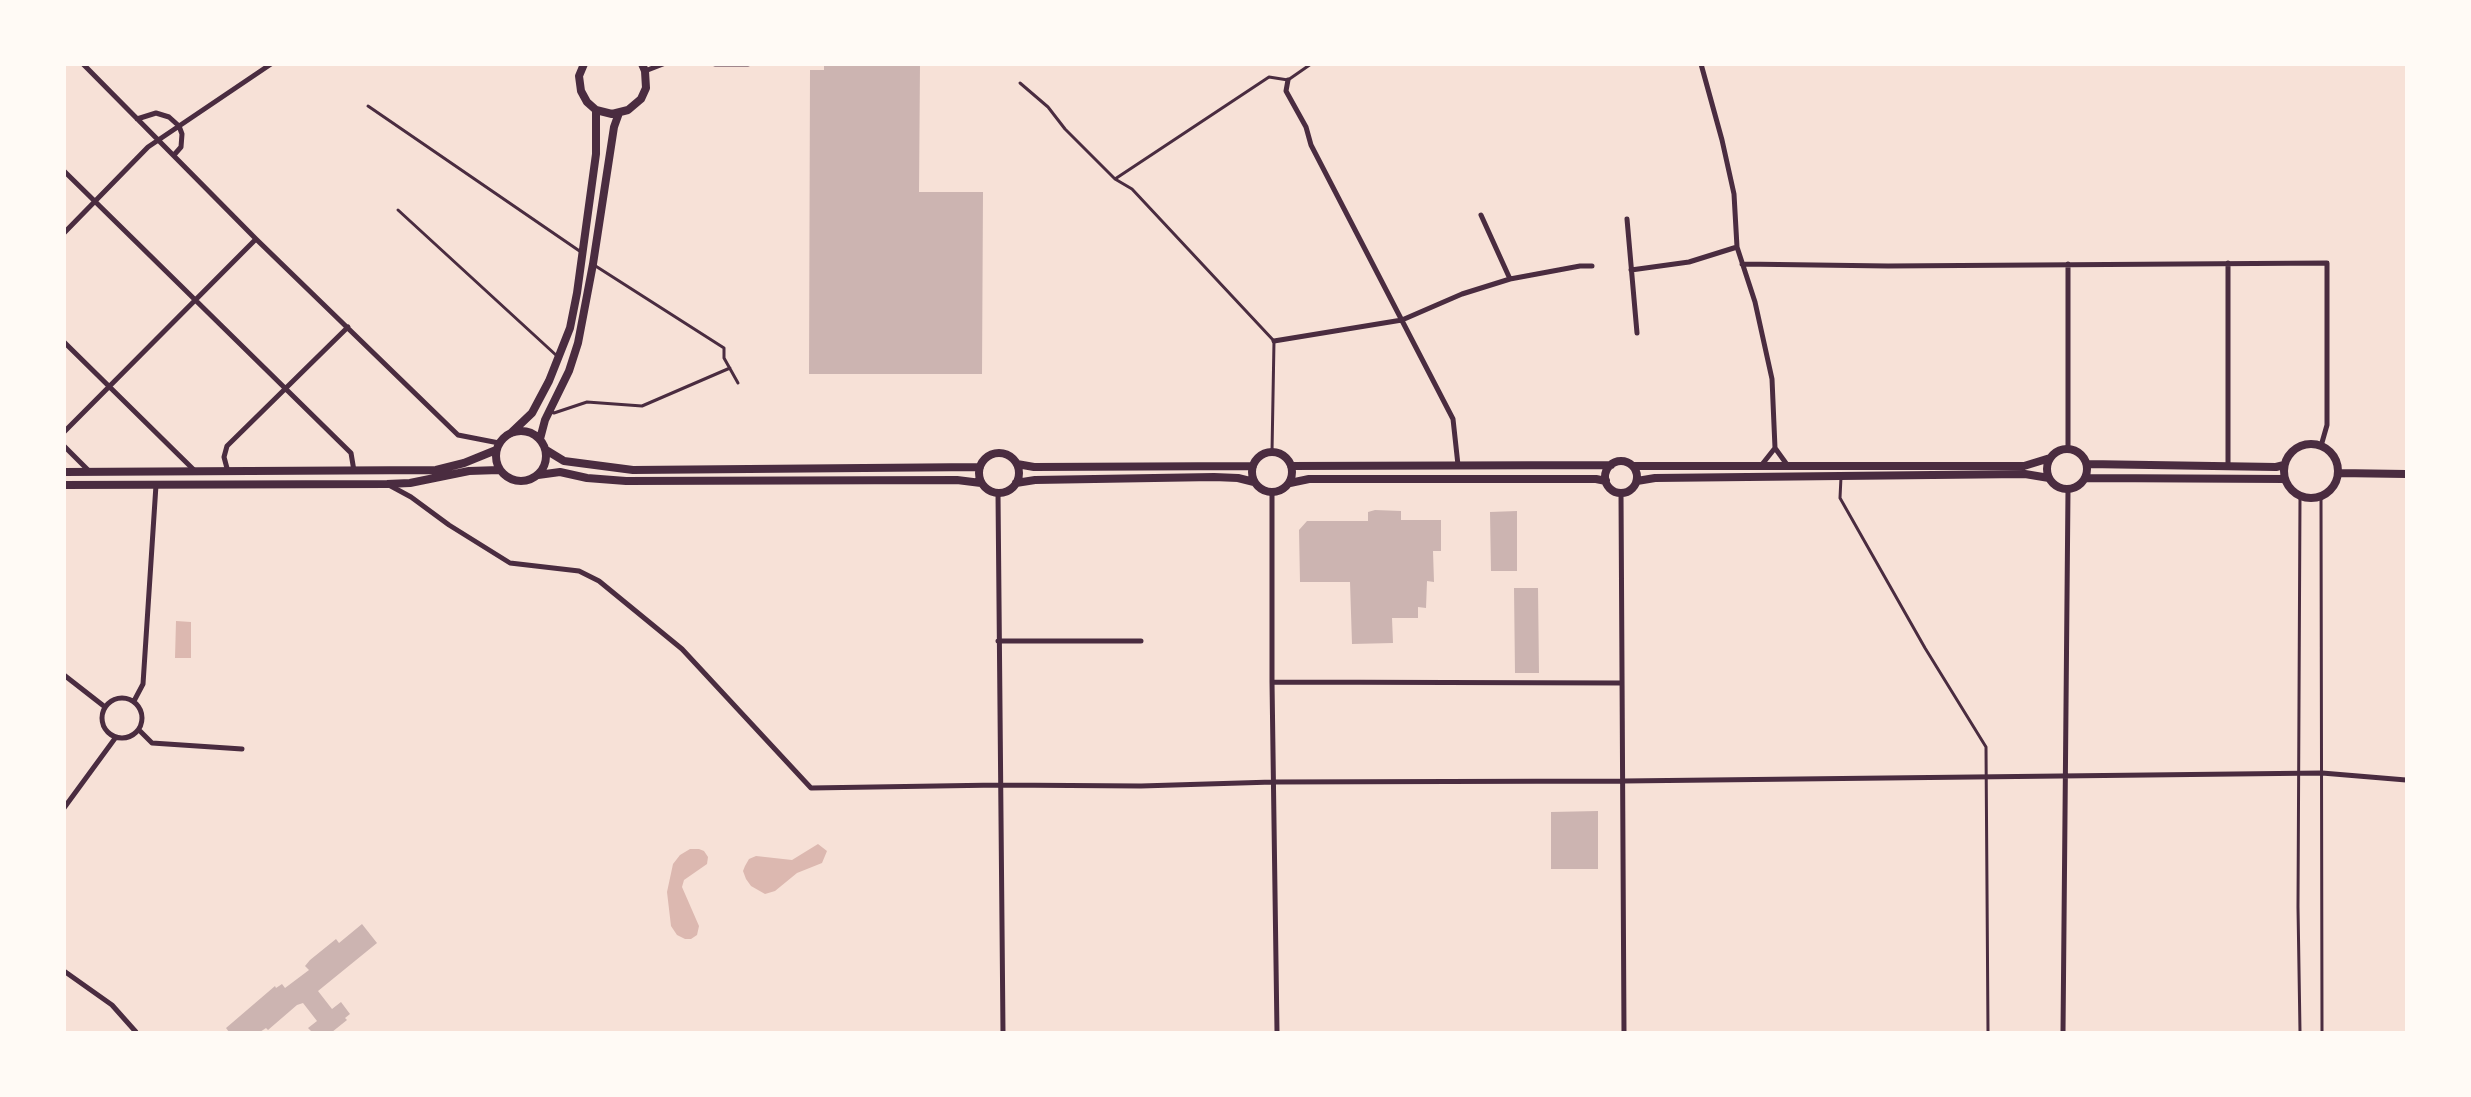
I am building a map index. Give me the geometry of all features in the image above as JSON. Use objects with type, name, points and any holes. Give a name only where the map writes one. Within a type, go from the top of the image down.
[{"type":"main road","points":[[575,64],[581,91],[587,102],[596,110],[619,113],[628,110],[641,99],[646,88],[644,68]]},
{"type":"main road","points":[[579,76],[584,64]]},
{"type":"main road","points":[[64,472],[436,470],[464,463],[497,446],[532,413],[549,381],[570,328],[596,154],[596,110]]},
{"type":"main road","points":[[540,439],[548,411],[568,371],[578,343],[593,264],[614,127],[619,113]]},
{"type":"main road","points":[[511,433],[526,431],[540,439],[546,450],[564,461],[633,470],[980,467]]},
{"type":"main road","points":[[2301,445],[2321,446],[2332,454],[2338,473],[2333,487],[2321,496],[2307,498],[2300,496],[2290,488],[2285,479],[2284,465],[2290,453],[2301,445]]},
{"type":"main road","points":[[497,446],[495,460],[499,470],[507,478],[518,481],[560,472],[587,478],[626,481],[957,480],[981,483],[991,492],[998,493],[1011,489],[1016,483],[1019,477],[1017,464]]},
{"type":"main road","points":[[1291,465],[1611,465],[1622,461],[1633,466],[2024,466],[2050,458],[2058,451],[2068,449],[2082,455],[2087,464],[2086,478],[2079,486],[2068,490],[2059,488],[2049,478],[2047,468],[2050,458]]},
{"type":"main road","points":[[538,475],[545,463],[546,450]]},
{"type":"main road","points":[[1254,482],[1252,466],[1260,456],[1272,452],[1284,456],[1291,465],[1290,483]]},
{"type":"main road","points":[[981,483],[980,467],[988,456],[1001,453],[1017,464],[1046,468],[1252,466]]},
{"type":"main road","points":[[2087,464],[2284,465]]},
{"type":"main road","points":[[1606,482],[1606,472],[1611,465]]},
{"type":"main road","points":[[1016,483],[1035,480],[1214,477],[1238,478],[1254,482],[1265,492],[1272,493],[1282,490],[1290,483],[1309,479],[1596,479],[1606,482],[1612,490],[1622,493],[1628,491],[1636,481],[1636,471],[1633,466]]},
{"type":"main road","points":[[64,485],[387,484],[410,483],[469,471],[499,470]]},
{"type":"main road","points":[[156,473],[156,485]]},
{"type":"main road","points":[[2338,473],[2406,474]]},
{"type":"main road","points":[[1636,481],[1656,478],[2025,474],[2049,478]]},
{"type":"main road","points":[[2086,478],[2285,479]]},
{"type":"street","points":[[83,64],[256,239],[458,435],[497,446]]},
{"type":"street","points":[[64,233],[148,147],[271,64]]},
{"type":"street","points":[[644,68],[663,64]]},
{"type":"street","points":[[715,64],[748,64]]},
{"type":"street","points":[[1701,64],[1734,194],[1737,247],[1755,302],[1772,379],[1775,448],[1788,467]]},
{"type":"street","points":[[1288,80],[1286,91],[1306,127],[1311,145],[1453,419],[1458,465]]},
{"type":"street","points":[[137,119],[156,113],[169,117],[179,126],[182,135],[181,147],[174,155]]},
{"type":"street","points":[[64,171],[351,453],[354,471]]},
{"type":"street","points":[[1481,215],[1510,279]]},
{"type":"street","points":[[1627,219],[1637,333]]},
{"type":"street","points":[[64,432],[256,239]]},
{"type":"street","points":[[1631,270],[1689,262],[1737,247]]},
{"type":"street","points":[[2228,263],[2228,466]]},
{"type":"street","points":[[1742,264],[1888,266],[2328,263],[2327,425],[2321,446]]},
{"type":"street","points":[[2068,264],[2068,449]]},
{"type":"street","points":[[1274,341],[1402,320],[1462,294],[1510,279],[1580,266],[1592,266]]},
{"type":"street","points":[[228,472],[224,457],[227,447],[348,327]]},
{"type":"street","points":[[64,342],[196,473]]},
{"type":"street","points":[[64,446],[90,472]]},
{"type":"street","points":[[1760,467],[1775,448]]},
{"type":"street","points":[[387,484],[411,497],[449,525],[510,563],[579,572],[599,581],[682,650],[811,788],[999,785],[1141,786],[1273,782],[1624,782],[2322,773],[2406,780]]},
{"type":"street","points":[[134,701],[143,684],[156,485]]},
{"type":"street","points":[[2063,1032],[2068,490]]},
{"type":"street","points":[[998,493],[1003,1032]]},
{"type":"street","points":[[1272,493],[1277,1032]]},
{"type":"street","points":[[1622,493],[1624,1032]]},
{"type":"street","points":[[998,641],[1141,641]]},
{"type":"street","points":[[64,675],[105,707]]},
{"type":"street","points":[[1272,682],[1622,683]]},
{"type":"street","points":[[128,698],[134,701],[142,714],[139,730],[129,737],[116,737],[110,734],[102,722],[105,707],[115,699],[128,698]]},
{"type":"street","points":[[139,730],[152,743],[242,749]]},
{"type":"street","points":[[64,808],[116,737]]},
{"type":"street","points":[[64,971],[112,1005],[136,1032]]},
{"type":"lane","points":[[1115,179],[1269,76],[1288,80],[1311,64]]},
{"type":"lane","points":[[1020,83],[1048,108],[1065,129],[1115,179],[1132,189],[1274,341],[1272,452]]},
{"type":"lane","points":[[368,106],[583,253]]},
{"type":"lane","points":[[398,210],[559,357]]},
{"type":"lane","points":[[593,264],[724,348],[724,358],[738,383]]},
{"type":"lane","points":[[548,411],[554,413],[588,402],[642,406],[730,368]]},
{"type":"lane","points":[[1841,477],[1840,498],[1925,648],[1986,747],[1988,1032]]},
{"type":"lane","points":[[2300,496],[2298,774],[2300,1032]]},
{"type":"lane","points":[[2321,496],[2322,1032]]},
{"type":"shaded area","points":[[176,621],[191,622],[191,658],[175,658]]},
{"type":"shaded area","points":[[818,844],[827,851],[822,863],[797,873],[775,891],[765,894],[751,886],[746,879],[743,871],[749,859],[756,856],[792,860]]},
{"type":"shaded area","points":[[690,849],[704,851],[708,857],[707,864],[684,880],[682,887],[699,926],[697,935],[691,939],[685,939],[677,935],[671,926],[667,892],[673,864],[680,855]]},
{"type":"building","points":[[824,64],[920,64],[919,192],[983,192],[982,374],[809,374],[810,70],[824,70]]},
{"type":"building","points":[[1401,511],[1401,520],[1441,520],[1441,551],[1433,551],[1434,582],[1427,581],[1426,608],[1418,607],[1418,618],[1392,618],[1393,643],[1352,644],[1350,582],[1300,582],[1299,530],[1307,521],[1368,521],[1368,512]]},
{"type":"building","points":[[1517,511],[1517,571],[1491,571],[1490,512]]},
{"type":"building","points":[[1514,588],[1538,588],[1539,673],[1515,673]]},
{"type":"building","points":[[1598,811],[1598,869],[1551,869],[1551,812]]},
{"type":"building","points":[[362,924],[377,943],[318,991],[332,1009],[341,1002],[350,1014],[345,1018],[347,1020],[332,1032],[312,1032],[308,1028],[317,1021],[303,1003],[297,1005],[268,1030],[266,1028],[260,1032],[229,1032],[226,1028],[275,986],[276,988],[282,984],[285,988],[309,970],[305,966],[310,960],[336,939],[339,943]]}]
